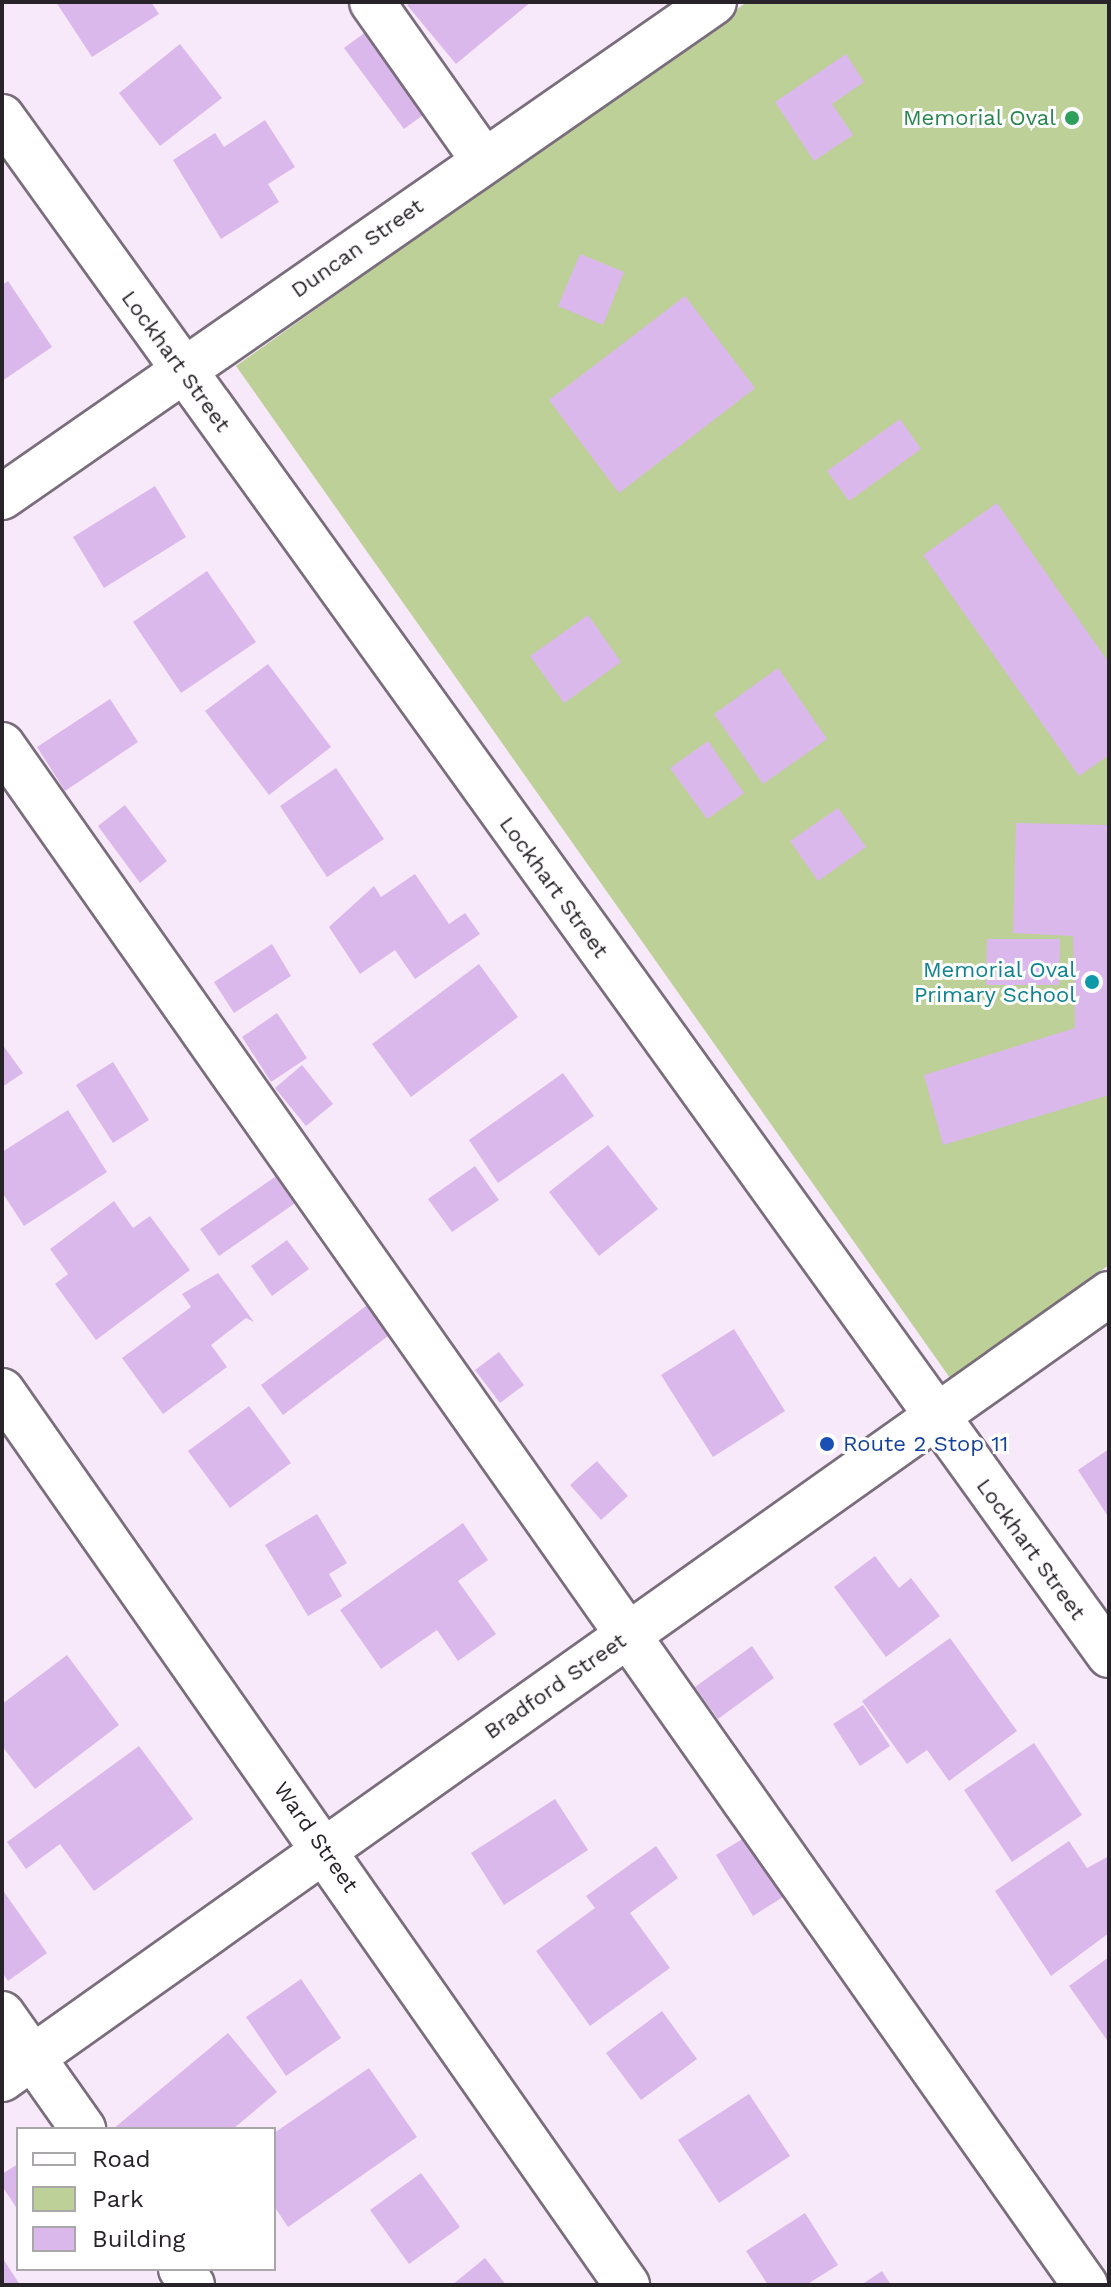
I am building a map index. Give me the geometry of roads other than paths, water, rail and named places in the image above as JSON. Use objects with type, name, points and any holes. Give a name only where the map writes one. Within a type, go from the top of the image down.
[{"type":"street","points":[[372,2],[484,161]]},
{"type":"street","name":"Duncan Street","points":[[2,497],[714,2]]},
{"type":"street","name":"Lockhart Street","points":[[2,117],[1109,1655]]},
{"type":"street","points":[[2,745],[1085,2285]]},
{"type":"street","name":"Bradford Street","points":[[17,2068],[934,1415],[1109,1294]]},
{"type":"street","name":"Ward Street","points":[[2,1391],[627,2285]]},
{"type":"street","points":[[2,2014],[17,2068],[81,2127]]},
{"type":"place","name":"Memorial Oval","points":[[1072,118]]},
{"type":"place","name":"Memorial Oval Primary School","points":[[1092,982]]},
{"type":"place","name":"Route 2 Stop 11","points":[[827,1444]]}]
